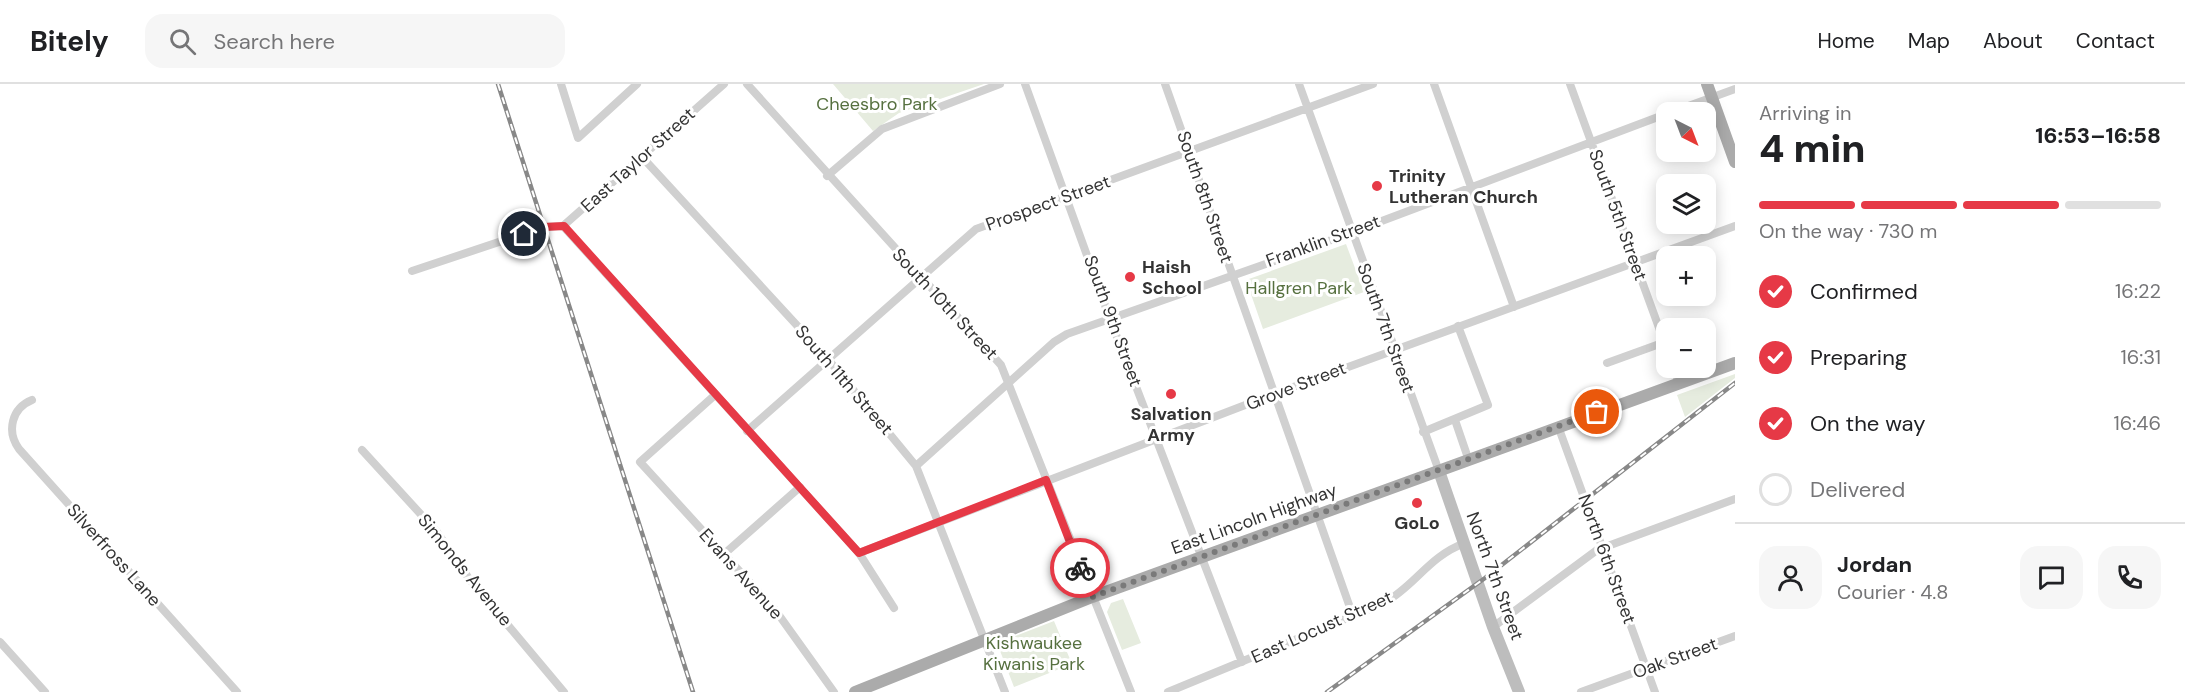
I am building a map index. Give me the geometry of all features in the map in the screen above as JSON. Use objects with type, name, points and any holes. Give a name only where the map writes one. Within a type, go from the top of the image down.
[{"type":"main road","points":[[1707,84],[1735,162]]},
{"type":"main road","name":"East Lincoln Highway","points":[[855,692],[1092,597],[1439,471],[1468,458],[1735,363]]},
{"type":"street","points":[[561,84],[578,138],[637,84]]},
{"type":"street","name":"East Taylor Street","points":[[412,271],[537,229],[564,226],[724,84]]},
{"type":"street","name":"South 10th Street","points":[[747,84],[827,176],[1001,365],[1131,692]]},
{"type":"street","points":[[827,176],[882,129],[1000,84]]},
{"type":"street","name":"South 9th Street","points":[[1025,84],[1110,319],[1158,438],[1200,558],[1242,663]]},
{"type":"street","name":"South 8th Street","points":[[1164,84],[1319,514],[1353,615]]},
{"type":"street","name":"South 7th Street","points":[[1299,84],[1439,471]]},
{"type":"street","name":"Prospect Street","points":[[747,430],[826,358],[976,229],[1373,84]]},
{"type":"street","points":[[1434,84],[1514,307]]},
{"type":"street","name":"South 5th Street","points":[[1570,84],[1656,318]]},
{"type":"street","points":[[1701,102],[1735,89]]},
{"type":"street","name":"Franklin Street","points":[[916,466],[1060,337],[1352,232],[1471,185],[1656,118]]},
{"type":"street","name":"South 11th Street","points":[[643,158],[826,358],[916,466],[1005,692]]},
{"type":"street","points":[[564,226],[859,553],[894,608]]},
{"type":"street","name":"Grove Street","points":[[859,553],[1274,394],[1735,226]]},
{"type":"street","points":[[1423,432],[1488,405],[1458,326]]},
{"type":"street","points":[[1607,363],[1656,347]]},
{"type":"street","points":[[1677,378],[1679,382]]},
{"type":"street","name":"Evans Avenue","points":[[715,395],[640,462],[776,611],[834,692]]},
{"type":"street","name":"Silverfross Lane","points":[[32,400],[17,410],[12,424],[15,444],[237,692]]},
{"type":"street","points":[[1455,420],[1468,458]]},
{"type":"street","name":"North 6th Street","points":[[1558,426],[1655,692]]},
{"type":"street","name":"Simonds Avenue","points":[[362,450],[436,532],[470,580],[564,692]]},
{"type":"street","name":"North 7th Street","points":[[1439,471],[1493,627],[1519,692]]},
{"type":"street","points":[[723,555],[801,487]]},
{"type":"street","points":[[1493,627],[1581,560],[1604,547],[1735,499]]},
{"type":"street","name":"East Locust Street","points":[[1168,692],[1389,600],[1436,557],[1465,543]]},
{"type":"street","name":"Oak Street","points":[[1581,692],[1735,636]]},
{"type":"street","points":[[0,642],[45,692]]},
{"type":"green space","name":"Cheesbro Park","points":[[833,84],[984,84],[899,113],[873,131]]},
{"type":"green space","name":"Hallgren Park","points":[[1346,244],[1364,292],[1263,329],[1246,280]]},
{"type":"green space","points":[[1735,374],[1735,378],[1685,417],[1677,395]]},
{"type":"green space","points":[[1123,599],[1141,643],[1122,650],[1107,612],[1111,603]]},
{"type":"green space","name":"Kishwaukee Kiwanis Park","points":[[1054,621],[1072,664],[1014,687],[997,643]]},
{"type":"railway","points":[[498,84],[693,692]]},
{"type":"railway","points":[[1327,692],[1485,578],[1735,383]]},
{"type":"way so far","points":[[1080,568],[1092,597],[1597,412]]},
{"type":"place","name":"Trinity Lutheran Church","points":[[1377,186]]},
{"type":"place","name":"Haish School","points":[[1130,277]]},
{"type":"place","name":"Salvation Army","points":[[1171,394]]},
{"type":"place","name":"GoLo","points":[[1417,503]]},
{"type":"route","points":[[524,234],[544,227],[564,226],[859,553],[1046,480],[1080,568]]}]
